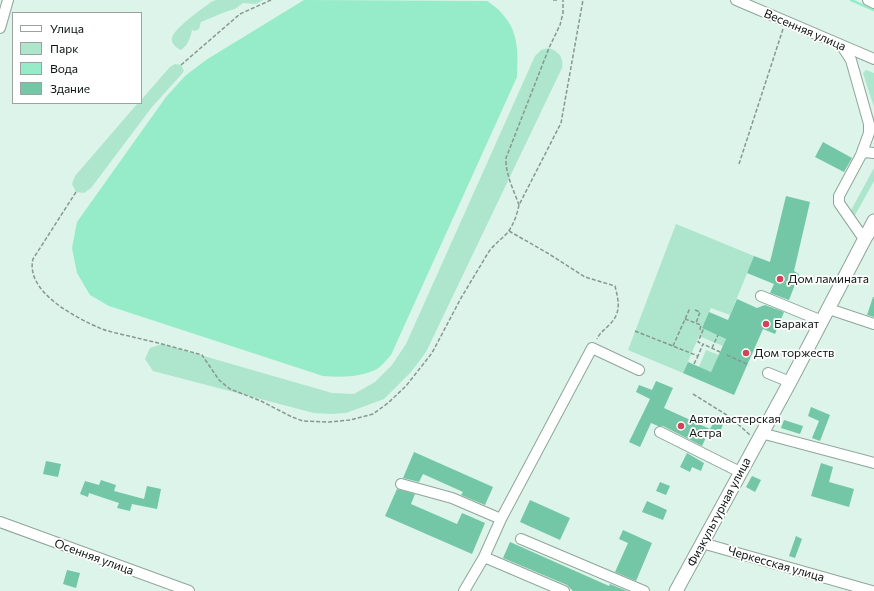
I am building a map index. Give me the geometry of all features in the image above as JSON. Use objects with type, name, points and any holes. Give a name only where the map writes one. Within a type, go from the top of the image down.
[{"type":"main road","name":"Физкультурная улица","points":[[676,591],[869,236],[874,221]]},
{"type":"street","points":[[0,28],[8,0]]},
{"type":"street","name":"Весенняя улица","points":[[736,0],[874,60]]},
{"type":"street","points":[[868,0],[874,3]]},
{"type":"street","points":[[842,46],[851,60],[869,124],[868,137],[861,155],[838,200],[869,236]]},
{"type":"street","points":[[861,155],[865,152],[874,153]]},
{"type":"street","points":[[761,296],[822,321]]},
{"type":"street","points":[[828,309],[874,324]]},
{"type":"street","points":[[464,591],[484,557],[501,519],[592,348],[639,370]]},
{"type":"street","points":[[768,373],[790,382]]},
{"type":"street","points":[[660,432],[740,472]]},
{"type":"street","points":[[759,437],[874,463]]},
{"type":"street","points":[[401,484],[452,498],[501,519]]},
{"type":"street","name":"Осенняя улица","points":[[0,522],[189,591]]},
{"type":"street","points":[[521,539],[644,591]]},
{"type":"street","name":"Черкесская улица","points":[[702,543],[872,591]]},
{"type":"street","points":[[484,557],[564,591]]},
{"type":"path","points":[[181,65],[240,14],[271,0]]},
{"type":"path","points":[[553,0],[558,0]]},
{"type":"path","points":[[519,205],[507,169],[506,158],[549,48],[560,25],[563,13],[563,0]]},
{"type":"path","points":[[76,192],[33,259],[31,267],[42,291],[63,309],[103,329],[202,355],[219,380],[230,389],[303,421],[329,422],[350,420],[373,414],[388,403],[406,386],[432,354],[461,298],[490,250],[509,231],[516,217],[519,205],[561,123],[582,0]]},
{"type":"path","points":[[739,164],[785,21]]},
{"type":"path","points":[[509,231],[585,277],[615,286],[619,306],[613,322],[600,333],[592,348]]},
{"type":"path","points":[[673,346],[690,308]]},
{"type":"path","points":[[695,310],[700,312],[696,323]]},
{"type":"path","points":[[685,319],[701,325],[700,329],[703,330],[698,342],[720,352]]},
{"type":"path","points":[[636,331],[698,356]]},
{"type":"path","points":[[712,348],[718,335]]},
{"type":"path","points":[[694,364],[703,344]]},
{"type":"path","points":[[727,355],[749,365]]},
{"type":"path","points":[[693,394],[759,437]]},
{"type":"green space","points":[[216,0],[263,0],[256,4],[243,3],[235,9],[201,22],[199,29],[195,31],[192,30],[188,42],[181,50],[176,47],[172,42],[172,38],[178,29],[195,14]]},
{"type":"green space","points":[[549,48],[556,51],[560,55],[562,68],[426,352],[411,372],[384,399],[346,413],[314,413],[153,371],[145,359],[150,348],[162,344],[332,393],[354,394],[375,382],[392,365],[406,344],[535,56],[541,50]]},
{"type":"green space","points":[[175,64],[181,65],[184,71],[152,107],[91,188],[84,193],[76,192],[72,184],[75,176],[137,104],[142,104],[142,99],[170,67]]},
{"type":"green space","points":[[866,70],[874,73],[874,107],[863,73]]},
{"type":"green space","points":[[874,168],[874,181],[854,217],[849,214]]},
{"type":"green space","points":[[676,224],[754,256],[730,315],[711,308],[702,328],[726,339],[723,346],[699,336],[683,373],[628,350]]},
{"type":"green space","points":[[706,350],[719,355],[711,372],[699,367]]},
{"type":"water","points":[[304,0],[487,1],[500,12],[509,23],[515,37],[518,61],[517,77],[391,355],[383,364],[371,372],[344,377],[323,376],[109,306],[90,295],[77,273],[72,248],[77,222],[166,97],[185,76],[206,60]]},
{"type":"building","points":[[823,142],[852,158],[844,172],[815,157]]},
{"type":"building","points":[[786,196],[810,202],[794,271],[799,274],[789,300],[770,293],[774,284],[747,273],[754,256],[770,262]]},
{"type":"building","points":[[874,297],[874,317],[867,315]]},
{"type":"building","points":[[737,299],[757,308],[765,305],[784,312],[775,334],[763,329],[734,395],[683,373],[688,362],[711,372],[726,339],[702,328],[709,312],[728,320]]},
{"type":"building","name":"Автомастерская Астра","points":[[656,381],[673,388],[664,408],[710,429],[702,446],[663,426],[658,426],[651,423],[640,447],[629,442],[650,399],[636,392],[639,385],[652,390]]},
{"type":"building","points":[[811,407],[830,415],[820,441],[812,438],[819,421],[808,416]]},
{"type":"building","points":[[716,418],[724,422],[719,434],[710,429]]},
{"type":"building","points":[[784,420],[803,426],[800,434],[781,428]]},
{"type":"building","points":[[414,452],[493,487],[485,505],[461,495],[463,492],[423,474],[419,482],[403,478]]},
{"type":"building","points":[[687,453],[704,463],[701,471],[692,467],[690,472],[680,467]]},
{"type":"building","points":[[46,461],[61,464],[58,477],[43,474]]},
{"type":"building","points":[[821,463],[833,467],[829,482],[854,489],[849,507],[811,496]]},
{"type":"building","points":[[752,476],[761,480],[755,492],[746,487]]},
{"type":"building","points":[[101,480],[116,485],[114,491],[144,499],[147,486],[161,489],[157,509],[132,504],[130,511],[117,508],[119,503],[89,493],[88,497],[80,494],[85,481],[99,485]]},
{"type":"building","points":[[660,482],[670,486],[666,495],[656,491]]},
{"type":"building","points":[[397,489],[415,494],[411,504],[457,524],[462,513],[485,523],[472,554],[385,516]]},
{"type":"building","points":[[530,500],[570,518],[560,540],[520,522]]},
{"type":"building","points":[[647,501],[667,510],[663,520],[642,512]]},
{"type":"building","points":[[623,530],[652,543],[636,581],[615,572],[628,543],[619,539]]},
{"type":"building","points":[[796,536],[802,539],[795,558],[789,556]]},
{"type":"building","points":[[510,542],[609,586],[610,584],[627,591],[573,591],[567,585],[503,558]]},
{"type":"building","points":[[67,570],[80,573],[76,588],[63,584]]},
{"type":"waterway","points":[[851,0],[874,10]]},
{"type":"place","name":"Дом ламината","points":[[780,279]]},
{"type":"place","name":"Баракат","points":[[766,324]]},
{"type":"place","name":"Дом торжеств","points":[[746,353]]},
{"type":"place","name":"Автомастерская Астра","points":[[681,426]]}]
